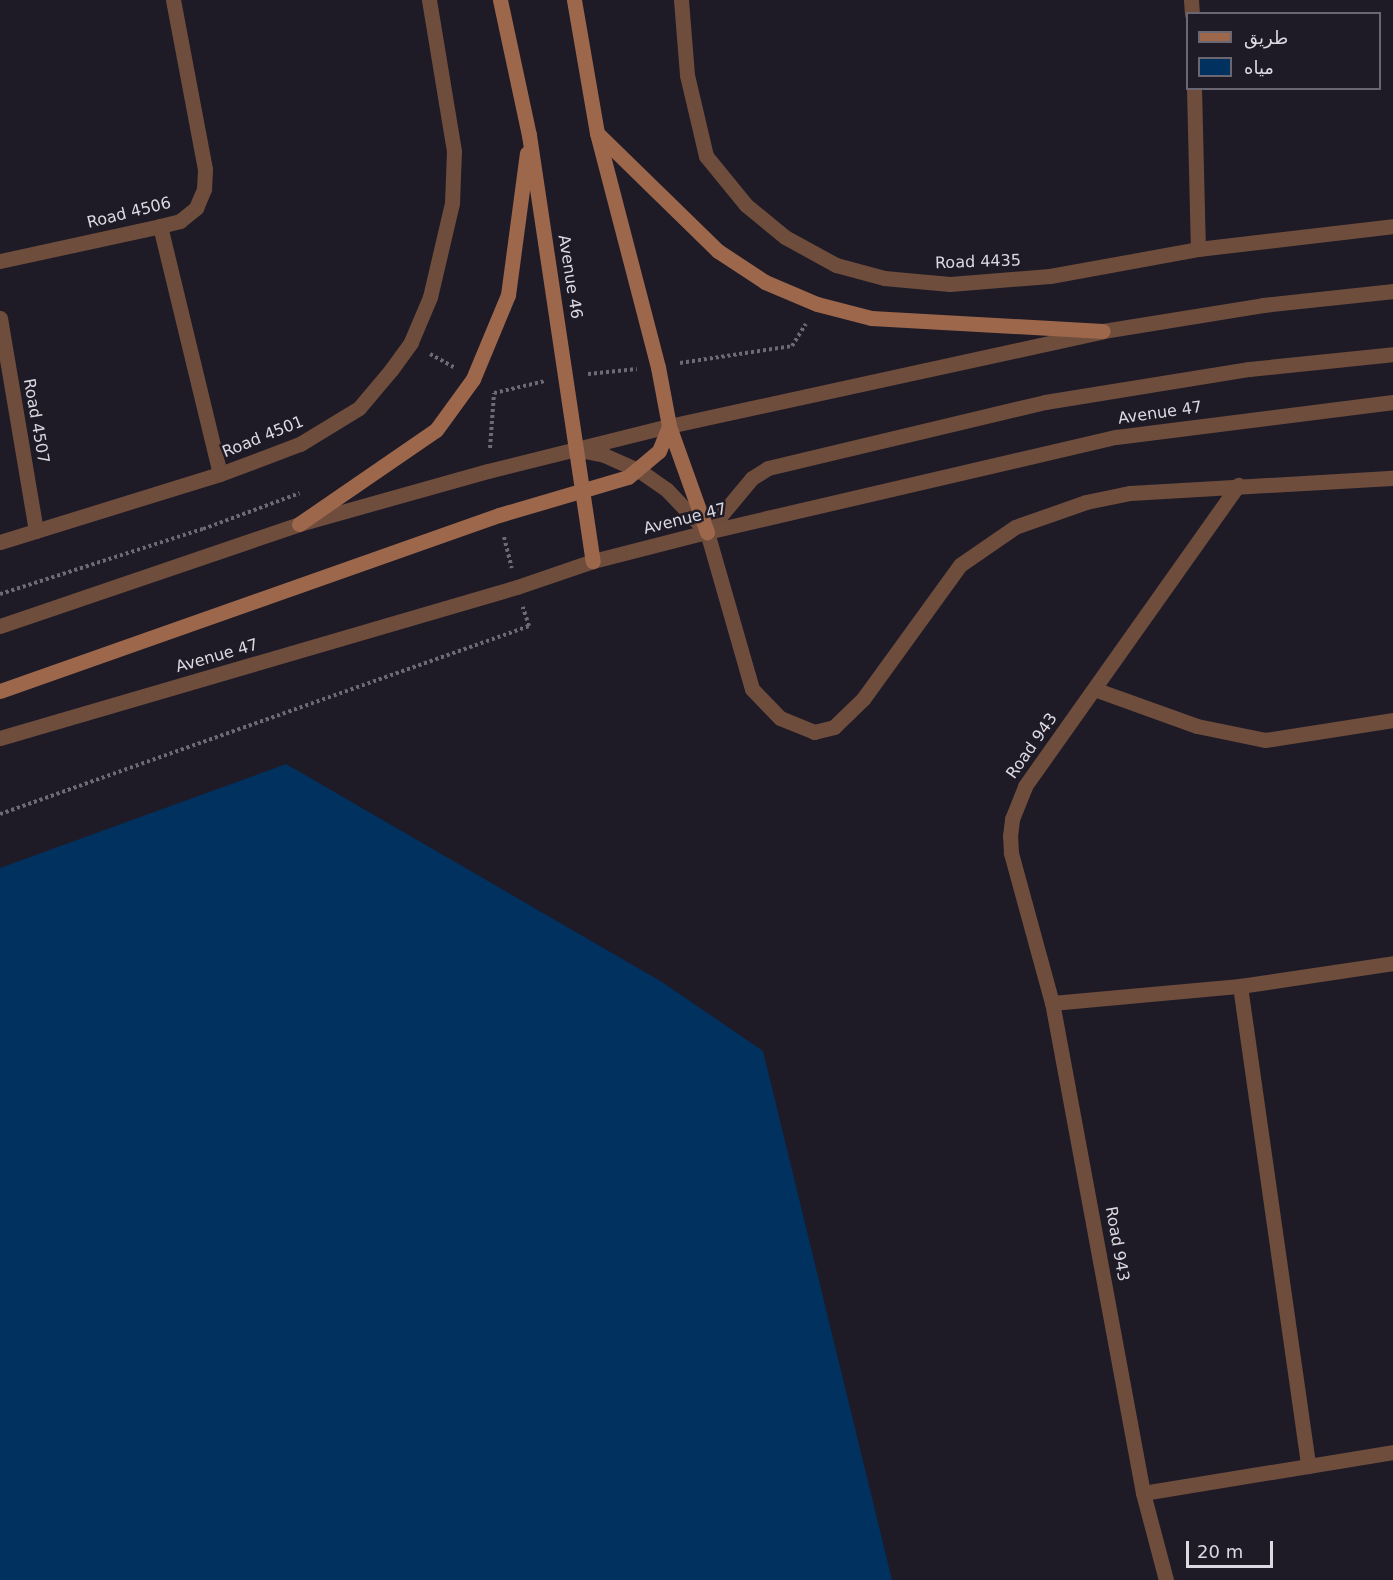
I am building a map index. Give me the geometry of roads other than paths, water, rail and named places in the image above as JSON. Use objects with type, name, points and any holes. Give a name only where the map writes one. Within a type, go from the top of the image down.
[{"type":"main road","name":"Avenue 46","points":[[500,0],[530,135],[567,376],[574,449],[593,561]]},
{"type":"main road","points":[[574,0],[597,133],[658,367],[669,426],[706,532]]},
{"type":"main road","points":[[597,133],[718,251],[765,282],[817,304],[871,318],[1102,331]]},
{"type":"main road","points":[[299,524],[435,430],[473,379],[508,295],[530,135]]},
{"type":"main road","points":[[0,691],[499,515],[582,493],[640,471],[659,451],[669,426]]},
{"type":"street","name":"Road 4506","points":[[0,261],[180,221],[196,208],[204,189],[205,169],[173,0]]},
{"type":"street","name":"Road 4501","points":[[0,542],[220,474],[300,444],[359,408],[411,342],[430,297],[452,193],[454,151],[429,0]]},
{"type":"street","name":"Road 4435","points":[[681,0],[687,75],[706,156],[746,205],[785,237],[836,264],[884,278],[950,284],[1050,276],[1198,249],[1393,226]]},
{"type":"street","points":[[1194,90],[1198,249]]},
{"type":"street","points":[[160,226],[220,474]]},
{"type":"street","points":[[0,626],[299,524],[574,449],[669,426],[1102,331],[1263,305],[1393,291]]},
{"type":"street","name":"Road 4507","points":[[0,318],[36,531]]},
{"type":"street","points":[[706,532],[752,478],[768,468],[1090,393],[1249,369],[1393,354]]},
{"type":"street","name":"Avenue 47","points":[[0,738],[505,590],[593,561],[706,532],[1116,437],[1393,402]]},
{"type":"street","points":[[574,449],[604,455],[640,471],[667,490],[706,532],[752,689],[766,708],[780,718],[814,732],[834,727],[862,699],[938,592],[960,565],[989,541],[1023,523],[1086,502],[1131,493],[1238,485],[1393,478]]},
{"type":"street","name":"Road 943","points":[[1166,1580],[1143,1493],[1052,1003],[1011,854],[1012,819],[1025,786],[1238,485]]},
{"type":"street","points":[[1094,689],[1197,726],[1265,740],[1393,720]]},
{"type":"street","points":[[1052,1003],[1240,986],[1393,963]]},
{"type":"street","points":[[1240,986],[1308,1466]]},
{"type":"street","points":[[1143,1493],[1393,1452]]},
{"type":"water","points":[[286,764],[662,982],[763,1051],[892,1580],[0,1580],[0,868]]}]
